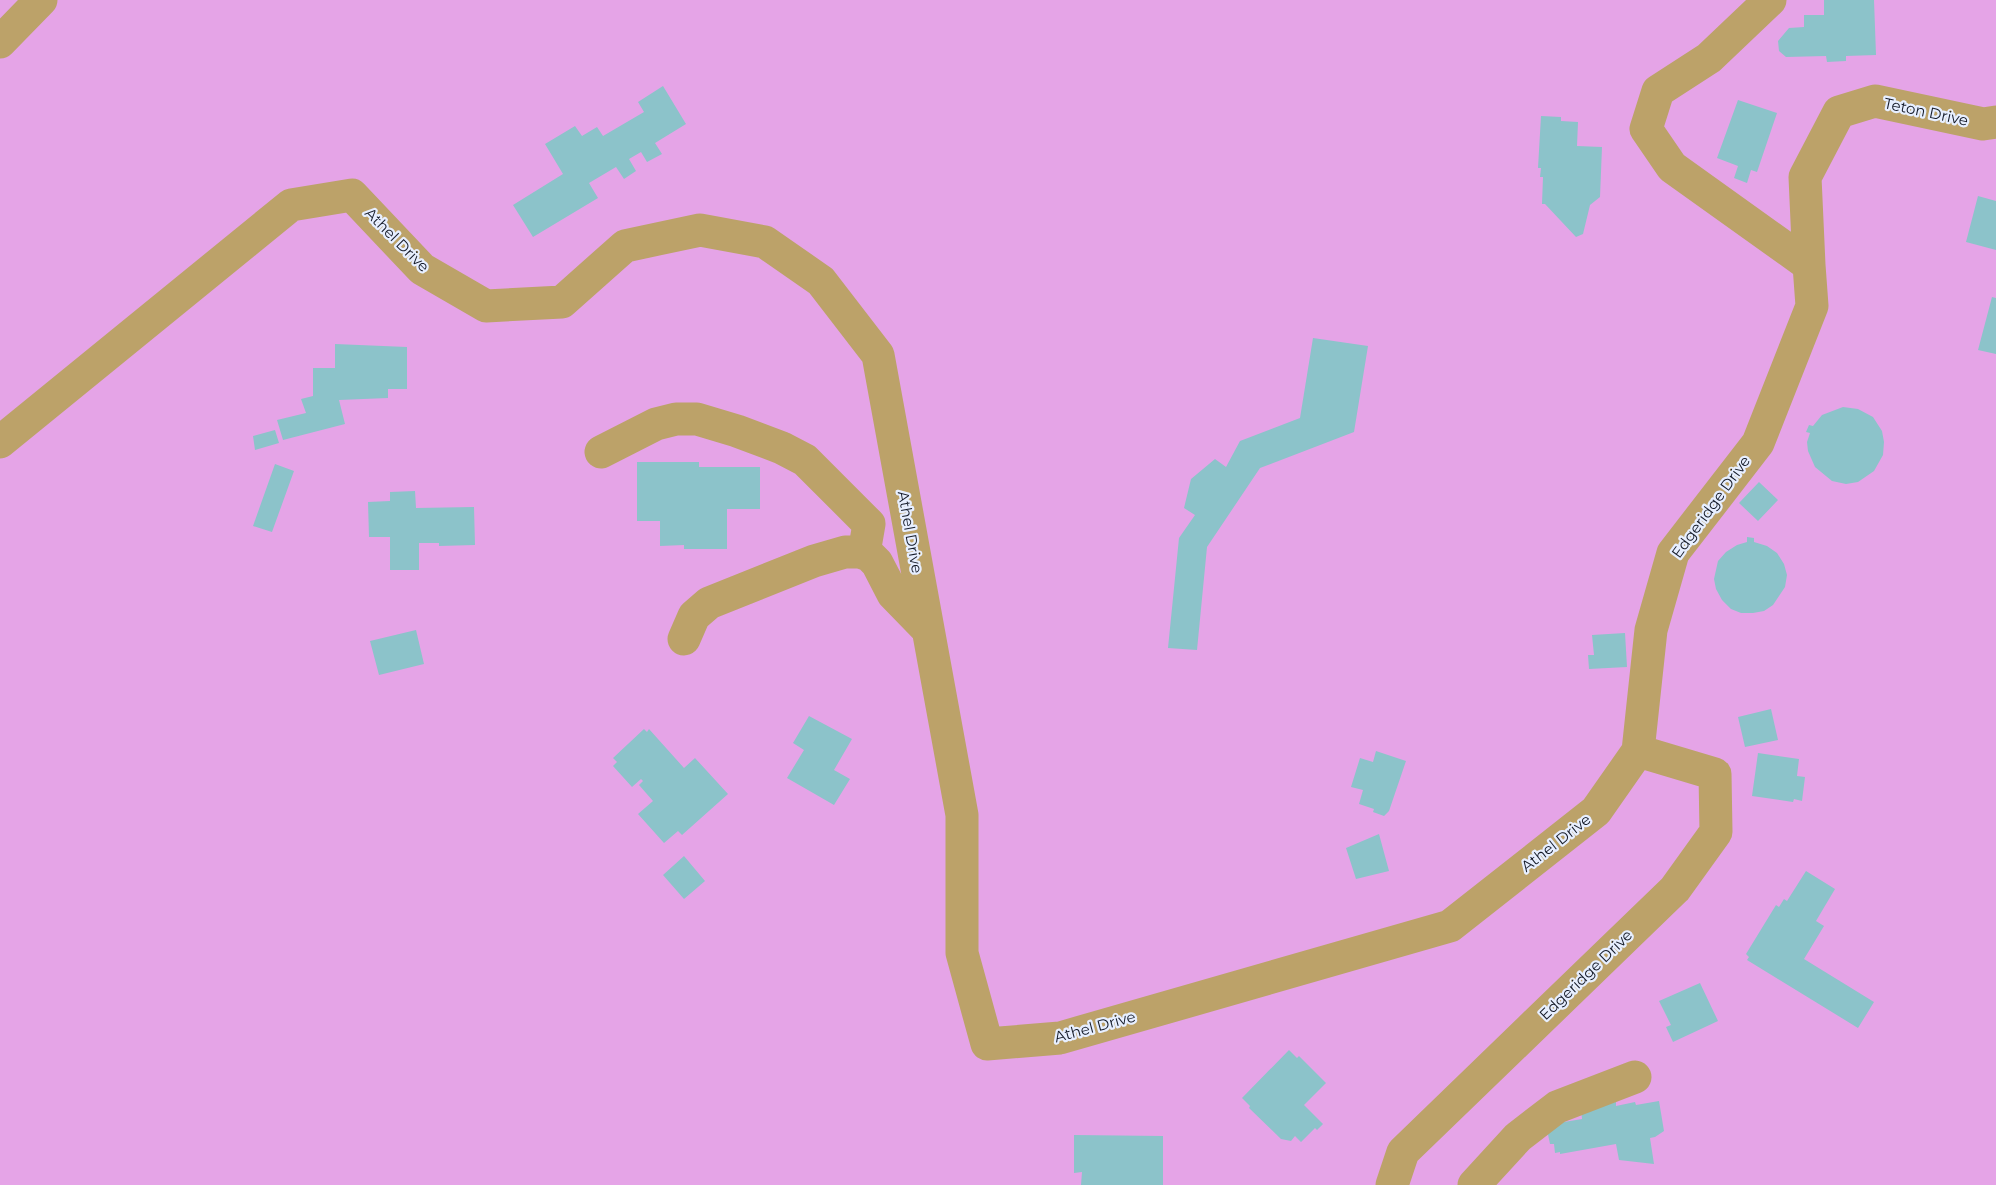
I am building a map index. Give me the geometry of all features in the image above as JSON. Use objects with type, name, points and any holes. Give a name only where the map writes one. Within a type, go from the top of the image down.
[{"type":"street","points":[[0,42],[41,0]]},
{"type":"street","points":[[1770,0],[1709,58],[1658,91],[1646,129],[1672,167],[1809,265]]},
{"type":"street","name":"Teton Drive","points":[[1809,265],[1805,177],[1839,112],[1875,101],[1983,124],[1996,122]]},
{"type":"street","name":"Athel Drive","points":[[0,442],[291,205],[352,195],[422,269],[486,306],[562,302],[625,246],[700,230],[765,242],[821,281],[878,355],[962,815],[962,953],[987,1044],[1060,1038],[1450,926],[1596,811],[1638,752]]},
{"type":"street","name":"Edgeridge Drive","points":[[1392,1185],[1403,1152],[1675,889],[1716,832],[1715,774],[1638,752],[1651,630],[1673,553],[1758,443],[1812,306],[1809,265]]},
{"type":"street","points":[[601,452],[656,424],[676,419],[697,419],[782,448],[805,460],[869,524],[864,553]]},
{"type":"street","points":[[684,639],[694,616],[703,606],[814,561],[845,552],[864,553],[877,563],[893,594],[928,630]]},
{"type":"street","points":[[1474,1185],[1518,1137],[1557,1107],[1635,1077]]},
{"type":"shaded area","points":[[0,0],[1996,0],[1996,1185],[0,1185]]},
{"type":"building","points":[[1824,0],[1874,0],[1876,55],[1846,56],[1846,61],[1827,62],[1826,56],[1786,57],[1779,51],[1778,41],[1789,28],[1804,27],[1804,15],[1824,15]]},
{"type":"building","points":[[663,86],[686,124],[655,143],[662,154],[647,162],[641,152],[629,159],[636,171],[624,179],[616,167],[589,183],[598,198],[533,237],[513,205],[563,174],[545,144],[575,126],[582,136],[597,127],[603,136],[644,112],[638,102]]},
{"type":"building","points":[[1738,100],[1777,113],[1757,172],[1751,170],[1747,183],[1734,178],[1738,166],[1717,158]]},
{"type":"building","points":[[1541,116],[1561,117],[1561,121],[1578,122],[1577,146],[1602,147],[1600,197],[1590,205],[1583,234],[1576,237],[1545,204],[1542,204],[1543,177],[1540,177],[1541,168],[1538,168]]},
{"type":"building","points":[[1978,196],[1996,201],[1996,250],[1966,242]]},
{"type":"building","points":[[1992,297],[1996,298],[1996,354],[1978,350]]},
{"type":"building","points":[[1313,338],[1368,346],[1354,432],[1260,468],[1207,547],[1197,650],[1168,648],[1179,538],[1195,515],[1184,508],[1191,479],[1215,459],[1226,467],[1240,441],[1300,418]]},
{"type":"building","points":[[335,344],[407,347],[407,389],[388,389],[388,398],[339,400],[345,424],[283,440],[277,420],[306,413],[301,399],[313,396],[313,368],[335,368]]},
{"type":"building","points":[[1843,407],[1858,409],[1873,417],[1882,431],[1884,442],[1883,455],[1874,471],[1858,482],[1846,484],[1832,481],[1815,467],[1808,451],[1807,442],[1810,433],[1806,432],[1809,425],[1813,426],[1822,415]]},
{"type":"building","points":[[275,430],[279,443],[255,450],[253,436]]},
{"type":"building","points":[[637,462],[699,462],[699,467],[760,467],[760,509],[727,509],[727,549],[684,549],[684,545],[660,546],[660,521],[637,521]]},
{"type":"building","points":[[275,464],[294,471],[272,532],[253,526]]},
{"type":"building","points":[[1759,482],[1778,500],[1758,521],[1739,503]]},
{"type":"building","points":[[415,491],[416,508],[474,507],[475,545],[439,546],[439,543],[419,543],[419,570],[390,570],[390,537],[369,537],[368,502],[390,501],[390,492]]},
{"type":"building","points":[[1747,537],[1754,538],[1754,542],[1767,546],[1777,553],[1784,564],[1787,575],[1785,587],[1773,605],[1764,611],[1741,613],[1731,609],[1722,600],[1714,579],[1718,561],[1726,552],[1747,542]]},
{"type":"building","points":[[416,630],[424,664],[379,675],[370,641]]},
{"type":"building","points":[[1625,633],[1627,667],[1589,669],[1588,655],[1594,655],[1592,635]]},
{"type":"building","points":[[1771,709],[1778,740],[1745,747],[1738,717]]},
{"type":"building","points":[[809,716],[852,739],[834,770],[850,779],[834,805],[787,778],[804,750],[793,743]]},
{"type":"building","points":[[644,729],[647,732],[649,729],[684,768],[695,758],[728,794],[682,835],[678,831],[664,843],[638,814],[653,801],[639,785],[643,781],[641,779],[632,787],[613,766],[617,762],[613,758]]},
{"type":"building","points":[[1376,751],[1406,761],[1389,811],[1384,816],[1373,812],[1374,809],[1359,804],[1363,790],[1351,787],[1360,758],[1373,762]]},
{"type":"building","points":[[1758,753],[1799,759],[1797,776],[1805,777],[1802,801],[1794,799],[1793,802],[1752,796]]},
{"type":"building","points":[[1379,834],[1389,871],[1356,879],[1346,848]]},
{"type":"building","points":[[684,856],[705,881],[684,899],[663,875]]},
{"type":"building","points":[[1806,871],[1835,889],[1816,921],[1824,926],[1804,959],[1874,1002],[1858,1028],[1747,960],[1749,957],[1746,954],[1776,905],[1779,907],[1784,899],[1787,901]]},
{"type":"building","points":[[1700,983],[1718,1021],[1673,1042],[1666,1027],[1671,1025],[1659,1001]]},
{"type":"building","points":[[1289,1050],[1297,1058],[1299,1056],[1326,1083],[1304,1105],[1323,1124],[1317,1130],[1315,1128],[1301,1142],[1295,1136],[1291,1141],[1281,1139],[1249,1108],[1250,1106],[1242,1098]]},
{"type":"building","points":[[1659,1101],[1664,1131],[1650,1138],[1654,1164],[1619,1160],[1616,1144],[1560,1154],[1560,1152],[1555,1153],[1554,1144],[1550,1144],[1546,1125],[1582,1119],[1581,1108],[1616,1102],[1616,1106]]},
{"type":"building","points":[[1074,1135],[1163,1136],[1163,1185],[1081,1185],[1082,1172],[1074,1173]]}]
